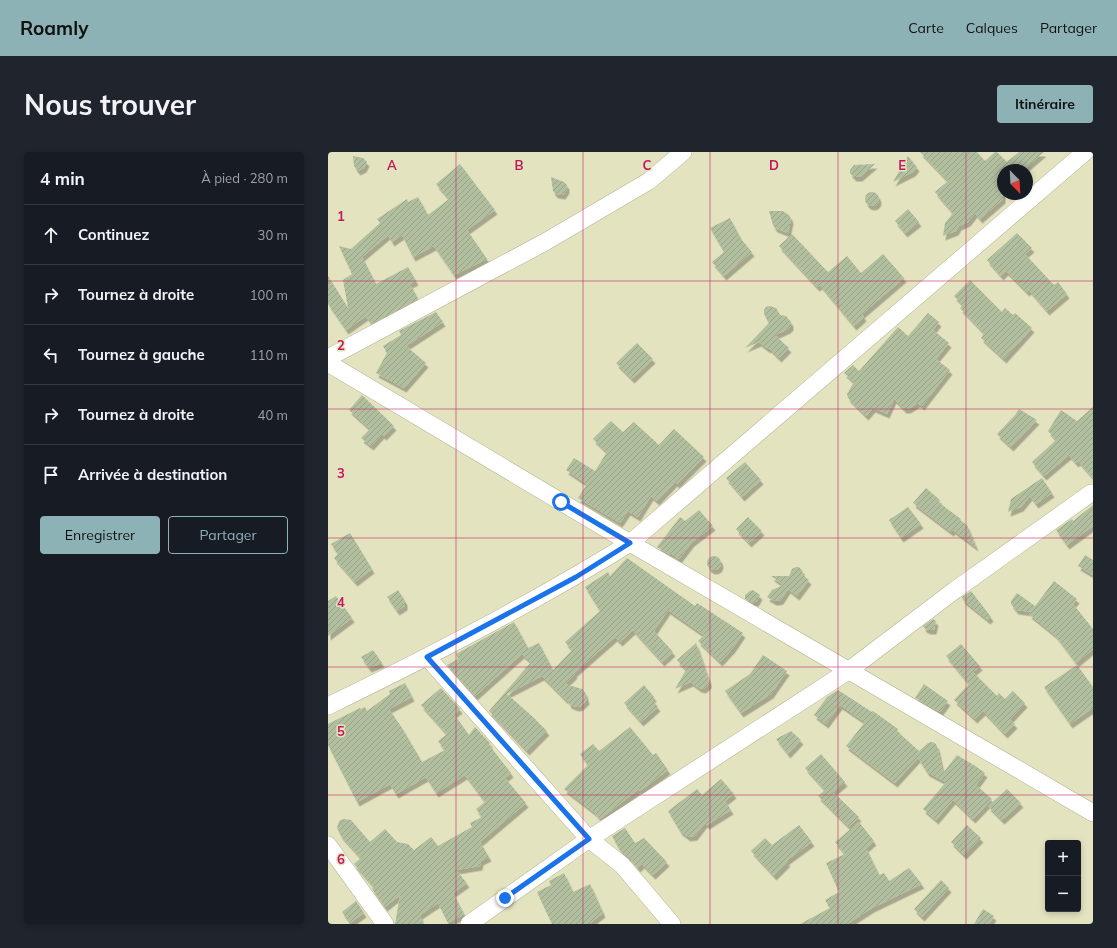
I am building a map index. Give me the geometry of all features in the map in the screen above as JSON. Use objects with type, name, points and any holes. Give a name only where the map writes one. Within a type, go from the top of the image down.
[{"type":"street","points":[[328,358],[545,242],[649,181],[683,152]]},
{"type":"street","points":[[328,706],[427,657],[576,577],[630,543],[1085,152]]},
{"type":"street","points":[[328,363],[630,543],[1093,813]]},
{"type":"street","points":[[469,924],[589,839],[848,671],[955,590],[1091,493]]},
{"type":"street","points":[[427,657],[589,839],[622,865],[672,924]]},
{"type":"street","points":[[328,845],[385,924]]},
{"type":"building","points":[[920,152],[977,152],[985,161],[997,152],[1007,162],[1019,152],[1044,152],[1030,164],[997,164],[997,200],[1002,200],[980,219],[975,213],[968,222],[959,226],[956,231],[943,236],[945,223],[953,213],[935,192],[948,181]]},
{"type":"building","points":[[353,156],[363,158],[367,162],[364,168],[358,171],[354,166]]},
{"type":"building","points":[[908,156],[917,167],[913,172],[893,182]]},
{"type":"building","points":[[460,164],[495,210],[467,230],[487,259],[454,275],[434,246],[413,257],[402,235],[392,242],[388,235],[362,257],[376,284],[408,267],[416,281],[410,284],[418,299],[371,324],[366,316],[346,330],[328,304],[328,276],[348,308],[343,280],[352,274],[339,246],[351,249],[380,223],[377,219],[407,199],[408,202],[418,197],[428,215],[449,199],[436,184]]},
{"type":"building","points":[[875,164],[860,177],[854,177],[850,173],[850,170],[854,165]]},
{"type":"building","points":[[551,177],[564,182],[567,185],[567,189],[563,195],[556,194],[553,191]]},
{"type":"building","points":[[872,192],[877,194],[879,199],[877,204],[872,206],[867,204],[865,199],[867,194]]},
{"type":"building","points":[[908,209],[919,222],[905,233],[895,221]]},
{"type":"building","points":[[769,211],[783,211],[790,216],[791,220],[788,233],[775,228]]},
{"type":"building","points":[[730,218],[741,239],[752,252],[724,276],[712,262],[724,252],[710,228]]},
{"type":"building","points":[[1017,233],[1032,248],[1025,254],[1054,285],[1058,282],[1067,294],[1047,311],[1029,290],[1027,292],[1006,271],[1001,276],[987,260]]},
{"type":"building","points":[[792,234],[828,272],[847,256],[861,273],[883,254],[904,278],[862,314],[864,317],[854,326],[820,285],[817,287],[779,246]]},
{"type":"building","points":[[970,280],[1002,312],[1005,308],[1013,315],[1015,313],[1032,328],[1004,359],[981,338],[984,333],[960,308],[963,305],[954,296]]},
{"type":"building","points":[[770,306],[776,308],[780,315],[786,316],[791,322],[791,326],[788,329],[775,335],[789,348],[779,358],[769,348],[768,349],[759,342],[745,348],[769,323],[764,314],[764,310],[766,307]]},
{"type":"building","points":[[436,312],[443,322],[406,346],[426,363],[404,388],[376,373],[387,353],[383,346],[401,335],[399,331]]},
{"type":"building","points":[[928,313],[939,322],[933,330],[949,343],[936,359],[950,370],[922,406],[918,403],[908,409],[904,409],[894,399],[887,414],[873,408],[866,416],[848,398],[847,394],[854,382],[844,373],[853,365],[859,371],[898,327],[908,336]]},
{"type":"building","points":[[637,343],[653,359],[632,379],[616,363]]},
{"type":"building","points":[[362,395],[394,426],[384,436],[382,434],[371,446],[361,438],[370,429],[349,410]]},
{"type":"building","points":[[1093,407],[1093,478],[1078,461],[1076,463],[1069,455],[1044,476],[1032,462],[1056,440],[1048,431],[1061,410],[1077,421]]},
{"type":"building","points":[[1019,409],[1037,420],[1011,447],[997,434]]},
{"type":"building","points":[[611,421],[623,432],[634,422],[659,445],[674,429],[704,457],[677,484],[675,482],[657,501],[651,496],[638,517],[628,511],[620,523],[578,498],[587,484],[566,470],[574,458],[595,471],[607,452],[593,439]]},
{"type":"building","points":[[745,462],[761,480],[742,497],[726,478]]},
{"type":"building","points":[[1042,478],[1052,493],[1036,504],[1030,496],[1021,507],[1008,512],[1011,499]]},
{"type":"building","points":[[926,488],[940,500],[938,502],[967,525],[976,547],[953,530],[951,532],[913,503]]},
{"type":"building","points":[[1093,505],[1093,526],[1067,545],[1056,530],[1072,519],[1073,521]]},
{"type":"building","points":[[908,507],[921,524],[901,538],[889,520]]},
{"type":"building","points":[[699,510],[713,526],[692,542],[679,559],[671,553],[670,555],[657,547],[680,517],[685,521]]},
{"type":"building","points":[[748,517],[762,531],[749,543],[736,529]]},
{"type":"building","points":[[350,533],[372,569],[355,582],[334,558],[338,554],[331,544]]},
{"type":"building","points":[[1085,555],[1093,560],[1093,575],[1078,566]]},
{"type":"building","points":[[714,556],[719,558],[721,563],[719,568],[714,570],[709,568],[707,563],[709,558]]},
{"type":"building","points":[[627,558],[695,606],[697,603],[743,633],[733,648],[720,662],[698,641],[704,635],[668,610],[654,631],[673,652],[662,662],[633,630],[620,642],[615,637],[574,673],[575,674],[565,684],[582,689],[585,692],[587,700],[581,706],[577,707],[569,704],[567,699],[566,700],[542,676],[507,694],[547,731],[527,751],[489,711],[531,662],[522,654],[475,696],[447,665],[458,659],[456,654],[514,622],[528,648],[539,643],[553,670],[572,650],[565,642],[600,611],[585,587],[608,572],[610,576]]},
{"type":"building","points":[[799,567],[802,570],[803,575],[809,580],[797,596],[788,589],[781,600],[774,601],[767,597],[772,590],[783,585],[771,576],[789,576],[792,569]]},
{"type":"building","points":[[1054,581],[1077,599],[1073,604],[1093,629],[1093,649],[1076,663],[1055,635],[1029,614],[1031,612],[1016,610],[1011,604],[1011,601],[1017,593],[1035,606]]},
{"type":"building","points":[[398,590],[405,601],[405,606],[397,611],[387,597]]},
{"type":"building","points":[[753,590],[760,595],[757,601],[753,603],[745,599],[745,595]]},
{"type":"building","points":[[971,591],[991,617],[988,620],[963,600],[962,597]]},
{"type":"building","points":[[336,596],[352,618],[328,636],[328,601]]},
{"type":"building","points":[[933,619],[936,621],[934,630],[924,628],[923,626]]},
{"type":"building","points":[[696,643],[709,684],[703,689],[691,682],[675,689],[686,670],[677,660]]},
{"type":"building","points":[[961,644],[980,666],[973,672],[997,696],[999,693],[1005,699],[1013,691],[1025,703],[1010,719],[1015,724],[1005,734],[983,711],[975,719],[954,700],[969,684],[946,656]]},
{"type":"building","points":[[373,650],[382,663],[369,668],[361,657]]},
{"type":"building","points":[[763,655],[787,671],[771,694],[741,713],[725,691],[750,674]]},
{"type":"building","points":[[1077,665],[1093,687],[1093,708],[1070,724],[1044,687]]},
{"type":"building","points":[[405,683],[412,697],[389,709],[422,762],[445,750],[438,741],[447,734],[421,705],[441,688],[460,709],[454,714],[469,735],[475,727],[490,743],[489,745],[511,773],[505,778],[526,803],[480,842],[489,857],[481,861],[480,866],[456,870],[467,883],[453,893],[464,914],[448,923],[438,903],[420,915],[423,924],[395,924],[400,895],[385,907],[372,889],[374,887],[354,864],[361,858],[341,836],[337,828],[339,821],[343,819],[351,820],[370,842],[385,829],[397,842],[408,844],[414,850],[431,837],[438,846],[472,827],[470,823],[482,817],[476,809],[485,802],[465,775],[436,793],[426,777],[396,794],[390,784],[357,802],[328,745],[328,724],[360,708],[365,707],[367,711],[390,694],[389,691]]},
{"type":"building","points":[[924,684],[948,701],[940,712],[915,698]]},
{"type":"building","points":[[644,685],[654,697],[652,700],[658,707],[641,722],[624,703]]},
{"type":"building","points":[[838,690],[872,712],[873,711],[898,729],[897,731],[919,751],[928,743],[935,743],[943,773],[957,755],[977,767],[985,773],[976,785],[992,799],[973,819],[953,800],[936,820],[923,809],[946,782],[927,772],[918,758],[895,783],[846,746],[865,722],[840,705],[826,724],[814,715],[827,697]]},
{"type":"building","points":[[630,727],[653,755],[656,753],[668,770],[640,791],[639,789],[600,819],[594,812],[564,789],[588,765],[580,754],[593,744],[599,751]]},
{"type":"building","points":[[791,731],[801,740],[788,754],[776,739]]},
{"type":"building","points":[[821,754],[845,782],[833,792],[859,817],[849,827],[818,796],[825,790],[805,768]]},
{"type":"building","points":[[721,779],[734,794],[725,801],[731,810],[707,825],[705,823],[695,836],[688,837],[680,831],[668,811],[697,789],[702,795]]},
{"type":"building","points":[[1007,789],[1021,803],[1002,820],[988,806]]},
{"type":"building","points":[[859,822],[874,841],[866,848],[879,875],[884,873],[889,881],[909,868],[922,884],[872,908],[847,924],[800,924],[830,908],[825,900],[839,892],[826,863],[845,854],[835,842]]},
{"type":"building","points":[[799,825],[812,842],[786,861],[788,862],[774,876],[751,851],[765,838],[772,845]]},
{"type":"building","points":[[967,825],[981,838],[964,855],[951,842]]},
{"type":"building","points":[[625,828],[635,843],[644,838],[667,862],[653,875],[642,864],[638,868],[630,858],[621,852],[612,836]]},
{"type":"building","points":[[564,873],[573,892],[590,884],[603,913],[589,924],[552,924],[537,892],[551,885],[549,881]]},
{"type":"building","points":[[941,880],[949,888],[922,917],[914,909]]},
{"type":"building","points":[[356,901],[364,913],[350,923],[342,912]]},
{"type":"building","points":[[983,909],[994,916],[989,924],[974,924]]},
{"type":"route","points":[[505,898],[589,839],[427,657],[576,577],[630,543],[561,502]]}]
